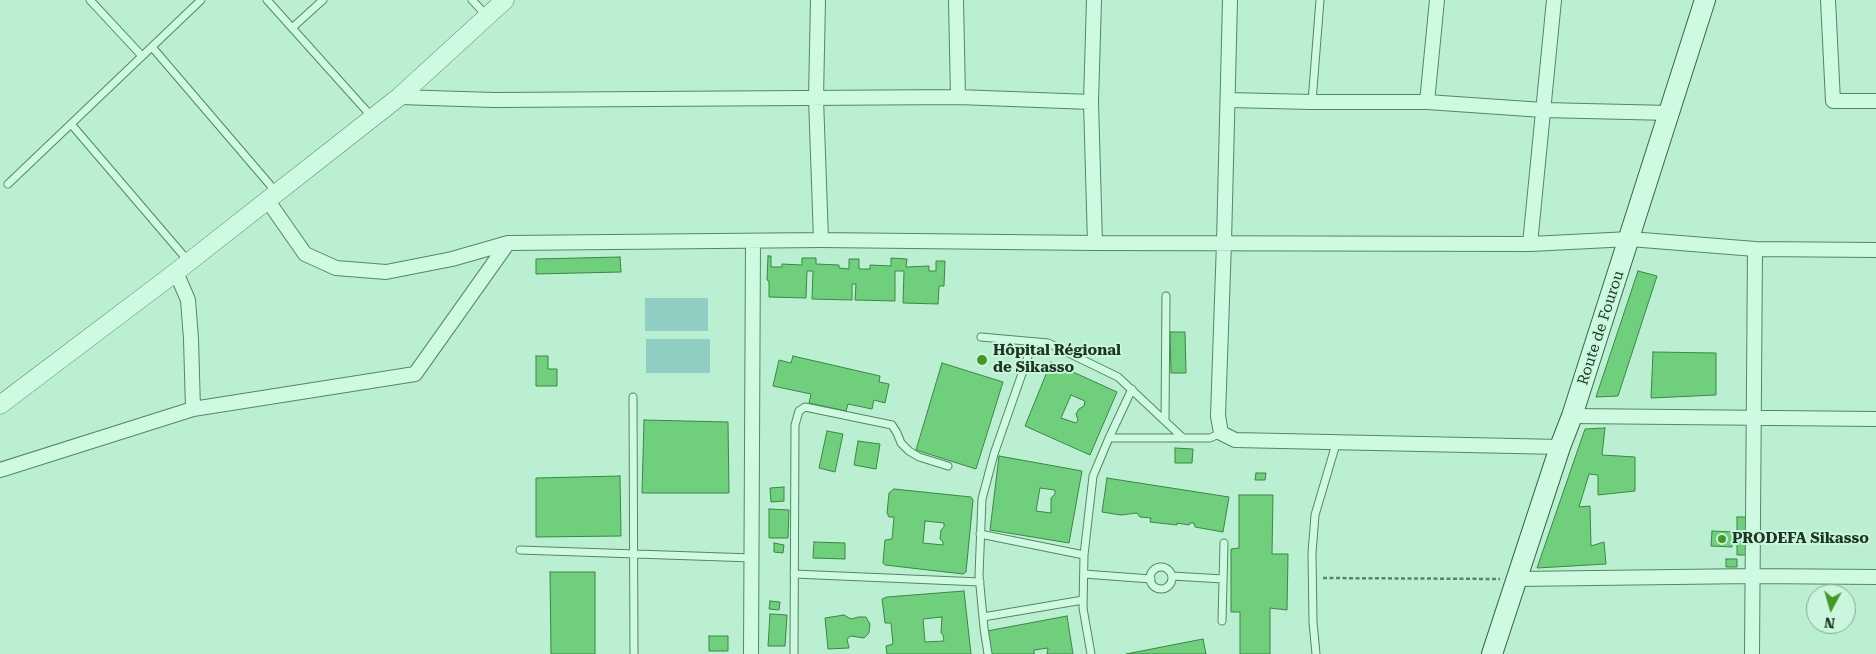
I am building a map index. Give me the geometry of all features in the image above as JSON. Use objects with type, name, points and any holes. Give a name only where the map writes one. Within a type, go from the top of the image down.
[{"type":"main road","name":"Route de Fourou","points":[[1492,654],[1630,239],[1705,0]]},
{"type":"street","points":[[0,405],[273,197],[400,97],[505,0]]},
{"type":"street","points":[[818,0],[816,98],[821,240]]},
{"type":"street","points":[[956,0],[958,97]]},
{"type":"street","points":[[1094,0],[1092,102],[1095,243]]},
{"type":"street","points":[[1230,0],[1218,416],[1221,433],[1235,440],[1336,444],[1560,448]]},
{"type":"street","points":[[1428,102],[1436,0]]},
{"type":"street","points":[[1530,244],[1554,0]]},
{"type":"street","points":[[1828,0],[1833,100],[1876,101]]},
{"type":"street","points":[[400,97],[494,100],[958,97],[1092,102]]},
{"type":"street","points":[[1228,100],[1428,102],[1543,110],[1670,113]]},
{"type":"street","points":[[273,197],[305,254],[336,268],[386,272],[452,259],[508,243],[821,240],[1530,244],[1630,239],[1755,249],[1876,250]]},
{"type":"street","points":[[751,654],[753,241]]},
{"type":"street","points":[[0,470],[192,410],[415,374],[508,243]]},
{"type":"street","points":[[1752,654],[1755,249]]},
{"type":"street","points":[[182,267],[188,300],[191,339],[192,410]]},
{"type":"street","points":[[1572,416],[1876,419]]},
{"type":"street","points":[[1516,579],[1753,576],[1876,577]]},
{"type":"lane","points":[[90,0],[142,56]]},
{"type":"lane","points":[[8,184],[201,0]]},
{"type":"lane","points":[[267,0],[373,118]]},
{"type":"lane","points":[[292,28],[323,0]]},
{"type":"lane","points":[[472,0],[487,16]]},
{"type":"lane","points":[[1312,102],[1320,0]]},
{"type":"lane","points":[[152,47],[273,197]]},
{"type":"lane","points":[[71,124],[182,267]]},
{"type":"lane","points":[[1165,421],[1166,296]]},
{"type":"lane","points":[[982,337],[1048,343],[1118,376],[1182,438]]},
{"type":"lane","points":[[988,654],[980,582],[982,499],[994,454],[1033,342]]},
{"type":"lane","points":[[1091,654],[1083,600],[1084,555],[1093,476],[1132,389]]},
{"type":"lane","points":[[632,397],[634,654]]},
{"type":"lane","points":[[794,654],[795,425],[799,411],[805,407],[892,425],[898,433],[900,443],[909,451],[919,457],[948,466]]},
{"type":"lane","points":[[1109,438],[1210,438],[1221,433]]},
{"type":"lane","points":[[1316,654],[1313,622],[1312,553],[1315,515],[1336,444]]},
{"type":"lane","points":[[980,534],[1084,555]]},
{"type":"lane","points":[[1222,622],[1224,543]]},
{"type":"lane","points":[[520,550],[752,558]]},
{"type":"lane","points":[[1162,568],[1169,570],[1172,576],[1171,583],[1163,589],[1156,588],[1151,579],[1153,572],[1162,568]]},
{"type":"lane","points":[[794,574],[980,582]]},
{"type":"lane","points":[[1084,574],[1151,579]]},
{"type":"lane","points":[[1172,576],[1223,579]]},
{"type":"lane","points":[[983,616],[1083,600]]},
{"type":"path","points":[[1313,578],[1516,579]]},
{"type":"shaded area","points":[[645,298],[708,298],[708,331],[645,331]]},
{"type":"shaded area","points":[[646,339],[710,339],[710,373],[646,373]]},
{"type":"building","points":[[768,256],[771,256],[771,267],[782,267],[782,264],[802,265],[802,258],[816,258],[816,264],[839,265],[839,268],[849,269],[849,259],[859,259],[859,269],[870,269],[870,265],[891,266],[891,258],[907,259],[906,267],[929,266],[929,271],[936,271],[936,261],[945,261],[944,286],[939,286],[938,304],[903,303],[904,271],[895,271],[895,301],[855,300],[856,284],[852,284],[852,300],[812,299],[813,271],[807,271],[806,298],[769,297],[769,281],[767,280]]},
{"type":"building","points":[[620,257],[621,272],[536,274],[536,259]]},
{"type":"building","points":[[1638,271],[1657,276],[1618,396],[1596,397]]},
{"type":"building","points":[[1170,332],[1185,332],[1186,373],[1171,373]]},
{"type":"building","points":[[1653,352],[1716,353],[1716,395],[1651,398]]},
{"type":"building","points":[[536,356],[548,356],[548,369],[557,369],[557,386],[536,386]]},
{"type":"building","points":[[793,356],[880,376],[879,382],[889,384],[885,403],[874,400],[872,409],[848,404],[846,411],[809,403],[811,394],[773,386],[779,360],[791,363]]},
{"type":"building","points":[[1051,362],[1117,392],[1090,455],[1025,426]],"holes":[[[1071,395],[1085,401],[1084,406],[1076,414],[1078,420],[1076,423],[1061,418]]]},
{"type":"building","points":[[942,363],[1003,382],[976,469],[916,450]]},
{"type":"building","points":[[644,420],[728,422],[729,493],[642,493]]},
{"type":"building","points":[[1605,428],[1602,455],[1635,457],[1635,491],[1598,495],[1598,475],[1589,474],[1579,507],[1590,506],[1591,546],[1604,542],[1606,564],[1537,568],[1585,429]]},
{"type":"building","points":[[827,431],[843,434],[835,472],[819,468]]},
{"type":"building","points":[[858,441],[880,444],[876,469],[854,465]]},
{"type":"building","points":[[1175,448],[1193,449],[1192,463],[1175,463]]},
{"type":"building","points":[[999,456],[1082,471],[1069,543],[990,530]],"holes":[[[1040,488],[1055,490],[1055,494],[1051,498],[1051,513],[1036,511]]]},
{"type":"building","points":[[1256,473],[1266,473],[1265,480],[1255,480]]},
{"type":"building","points":[[620,476],[621,536],[536,537],[536,478]]},
{"type":"building","points":[[1107,478],[1229,497],[1223,532],[1195,527],[1194,523],[1189,525],[1177,523],[1177,525],[1150,522],[1151,518],[1140,517],[1137,513],[1121,515],[1102,512]]},
{"type":"building","points":[[784,487],[784,501],[771,502],[770,488]]},
{"type":"building","points":[[894,489],[971,497],[973,500],[966,572],[963,574],[885,565],[883,563],[885,540],[892,539],[894,517],[889,517],[887,513],[889,493]],"holes":[[[925,521],[944,523],[940,539],[943,545],[923,543]]]},
{"type":"building","points":[[1239,495],[1273,495],[1272,554],[1288,554],[1287,610],[1270,608],[1270,654],[1240,654],[1240,612],[1231,612],[1231,549],[1239,548]]},
{"type":"building","points":[[769,509],[789,510],[788,538],[769,538]]},
{"type":"building","points":[[1737,517],[1747,517],[1747,555],[1737,555]]},
{"type":"building","name":"PRODEFA Sikasso","points":[[1712,531],[1733,532],[1732,547],[1711,546]]},
{"type":"building","points":[[814,542],[845,543],[845,559],[813,558]]},
{"type":"building","points":[[774,543],[784,545],[783,553],[774,552]]},
{"type":"building","points":[[1726,559],[1737,559],[1737,567],[1726,567]]},
{"type":"building","points":[[550,572],[595,572],[595,654],[551,654]]},
{"type":"building","points":[[964,591],[971,654],[887,654],[886,646],[893,644],[891,623],[885,623],[882,599],[887,597]],"holes":[[[942,617],[941,633],[944,641],[925,642],[923,619]]]},
{"type":"building","points":[[770,601],[780,602],[779,610],[769,609]]},
{"type":"building","points":[[770,614],[787,615],[785,646],[768,646]]},
{"type":"building","points":[[844,615],[851,619],[866,617],[870,624],[869,633],[864,638],[851,636],[847,639],[849,648],[828,649],[825,618]]},
{"type":"building","points":[[1067,616],[1073,654],[1047,654],[1048,648],[1034,650],[1034,654],[992,654],[987,631]]},
{"type":"building","points":[[709,636],[728,636],[728,651],[709,651]]},
{"type":"building","points":[[1203,639],[1206,654],[1126,654]]},
{"type":"place","name":"Hôpital Régional de Sikasso","points":[[982,360]]},
{"type":"place","name":"PRODEFA Sikasso","points":[[1722,539]]}]
